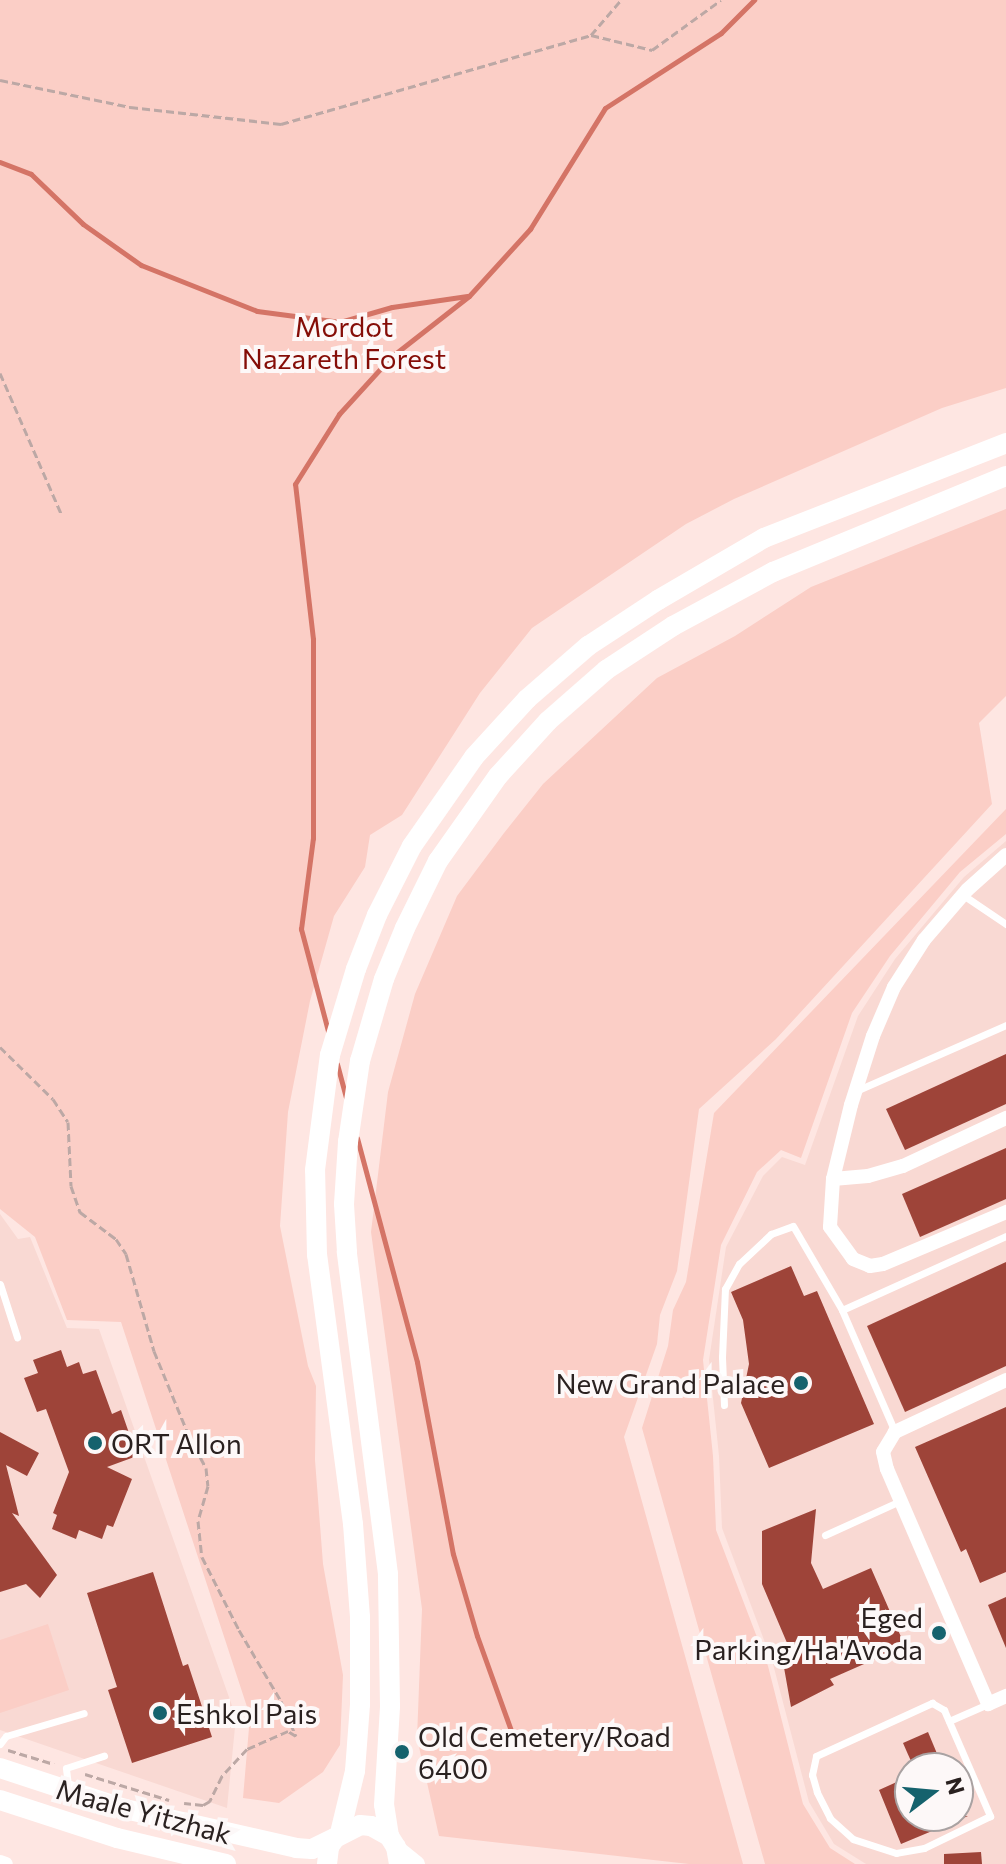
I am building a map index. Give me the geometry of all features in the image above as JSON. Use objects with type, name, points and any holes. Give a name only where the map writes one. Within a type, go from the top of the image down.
[{"type":"main road","points":[[327,1864],[329,1847],[338,1835],[355,1771],[360,1704],[360,1617],[353,1524],[317,1255],[315,1170],[330,1055],[356,969],[377,915],[412,846],[474,757],[527,699],[588,646],[658,600],[764,538],[1006,443]]},
{"type":"main road","points":[[395,1849],[384,1805],[390,1706],[388,1574],[347,1252],[344,1204],[348,1142],[360,1061],[384,979],[405,928],[438,861],[498,776],[548,721],[606,670],[673,626],[786,566],[1006,476]]},
{"type":"main road","name":"Maale Yitzhak","points":[[4,1767],[68,1792],[296,1848],[312,1849],[349,1828],[371,1826],[395,1849]]},
{"type":"main road","name":"Maale Yitzhak","points":[[0,1800],[117,1838],[226,1864]]},
{"type":"street","points":[[1006,855],[963,895],[924,940],[894,987],[856,1091],[833,1179],[830,1227],[853,1259],[870,1266],[883,1264],[1006,1212]]},
{"type":"street","points":[[833,1179],[868,1176],[903,1166],[1006,1118]]},
{"type":"street","points":[[1006,1380],[895,1432],[883,1452],[988,1704],[1006,1696]]},
{"type":"street","points":[[395,1849],[417,1864]]},
{"type":"street","points":[[0,1862],[6,1864]]},
{"type":"lane","points":[[963,895],[1006,924]]},
{"type":"lane","points":[[856,1091],[1006,1025]]},
{"type":"lane","points":[[724,1405],[722,1357],[725,1289],[739,1264],[771,1234],[793,1226],[842,1310],[895,1432]]},
{"type":"lane","points":[[842,1310],[1006,1236]]},
{"type":"lane","points":[[0,1284],[17,1337]]},
{"type":"lane","points":[[825,1535],[901,1501]]},
{"type":"lane","points":[[932,1703],[944,1710],[949,1721],[990,1816],[924,1848],[896,1853],[853,1839],[830,1818],[812,1775],[816,1756],[932,1703]]},
{"type":"lane","points":[[949,1721],[988,1704]]},
{"type":"lane","points":[[0,1746],[6,1736],[84,1713]]},
{"type":"lane","points":[[68,1792],[66,1768],[104,1756]]},
{"type":"path","points":[[591,35],[621,0]]},
{"type":"path","points":[[0,80],[130,107],[281,124],[591,35],[652,50],[721,0]]},
{"type":"path","points":[[0,373],[61,513]]},
{"type":"path","points":[[0,1047],[53,1099],[68,1122],[71,1186],[80,1212],[116,1239],[126,1254],[154,1351],[189,1436],[206,1468],[208,1486],[198,1521],[202,1557],[239,1630],[281,1701],[296,1736],[288,1731],[247,1749],[203,1805],[176,1802],[0,1746]]},
{"type":"shaded area","points":[[1006,841],[1006,1864],[866,1864],[834,1844],[809,1802],[773,1664],[722,1528],[719,1456],[709,1360],[726,1247],[763,1176],[782,1157],[805,1165],[858,1016],[895,959],[964,877]]},
{"type":"shaded area","points":[[0,1214],[18,1239],[30,1237],[67,1328],[99,1329],[236,1717],[227,1808],[0,1730]]},
{"type":"green space","name":"Mordot Nazareth Forest","points":[[0,0],[1006,0],[1006,388],[942,408],[734,499],[686,524],[532,628],[480,693],[402,815],[370,835],[365,867],[334,916],[310,1001],[288,1112],[280,1226],[308,1366],[316,1386],[315,1460],[323,1564],[343,1675],[340,1745],[323,1772],[279,1803],[243,1798],[250,1716],[121,1322],[67,1320],[35,1237],[0,1209]]},
{"type":"green space","points":[[1006,509],[1006,696],[979,723],[992,804],[776,1039],[699,1109],[677,1271],[660,1315],[657,1344],[624,1437],[743,1864],[689,1864],[439,1836],[417,1738],[422,1609],[371,1232],[388,1092],[415,994],[457,896],[504,833],[543,784],[657,678],[735,636],[811,587]]},
{"type":"green space","points":[[1006,809],[1006,834],[960,872],[890,956],[852,1013],[801,1158],[781,1150],[757,1172],[721,1245],[703,1360],[713,1456],[716,1530],[768,1666],[803,1804],[830,1848],[855,1864],[765,1864],[642,1428],[668,1346],[673,1310],[686,1282],[714,1113]]},
{"type":"green space","points":[[48,1624],[69,1690],[0,1713],[0,1640]]},
{"type":"building","points":[[1006,1054],[1006,1104],[905,1150],[886,1109]]},
{"type":"building","points":[[1006,1148],[1006,1199],[920,1237],[902,1194]]},
{"type":"building","points":[[1006,1262],[1006,1366],[905,1412],[867,1326]]},
{"type":"building","name":"New Grand Palace","points":[[791,1266],[804,1296],[817,1291],[874,1424],[769,1468],[741,1403],[749,1364],[743,1320],[731,1292]]},
{"type":"building","name":"ORT Allon","points":[[61,1350],[67,1367],[79,1362],[83,1374],[96,1370],[112,1414],[121,1410],[137,1456],[107,1467],[132,1479],[113,1527],[107,1525],[102,1539],[79,1530],[76,1539],[52,1529],[57,1515],[53,1513],[69,1472],[46,1409],[37,1412],[24,1378],[38,1373],[33,1360]]},
{"type":"building","points":[[1006,1407],[1006,1572],[980,1583],[966,1549],[961,1552],[915,1447]]},
{"type":"building","points":[[0,1432],[39,1453],[27,1476],[6,1465],[19,1516],[12,1513],[57,1575],[40,1598],[26,1584],[0,1592]]},
{"type":"building","points":[[816,1509],[811,1563],[823,1589],[871,1568],[905,1646],[830,1679],[834,1685],[791,1707],[783,1662],[793,1657],[762,1584],[762,1531]]},
{"type":"building","points":[[153,1572],[183,1666],[188,1664],[212,1737],[132,1763],[108,1690],[117,1687],[87,1593]]},
{"type":"building","points":[[1006,1597],[1006,1648],[988,1605]]},
{"type":"building","points":[[928,1732],[936,1752],[907,1752],[903,1743]]},
{"type":"building","points":[[894,1783],[894,1827],[879,1790]]},
{"type":"building","points":[[896,1832],[930,1832],[901,1844]]},
{"type":"building","points":[[981,1852],[982,1864],[944,1864],[944,1854]]},
{"type":"waterway","points":[[328,1031],[301,929],[313,838],[313,639],[295,484],[339,414],[391,357],[469,296],[530,229],[605,108],[721,33],[754,0]]},
{"type":"waterway","points":[[0,162],[31,174],[83,224],[141,265],[257,311],[340,322],[392,307],[467,296]]},
{"type":"waterway","points":[[337,1064],[346,1097]]},
{"type":"waterway","points":[[357,1138],[417,1362],[453,1554],[477,1636],[513,1736]]},
{"type":"place","name":"New Grand Palace","points":[[801,1383]]},
{"type":"place","name":"ORT Allon","points":[[95,1443]]},
{"type":"place","name":"Eged Parking/Ha'Avoda","points":[[939,1633]]},
{"type":"place","name":"Eshkol Pais","points":[[160,1713]]},
{"type":"place","name":"Old Cemetery/Road 6400","points":[[402,1752]]}]
